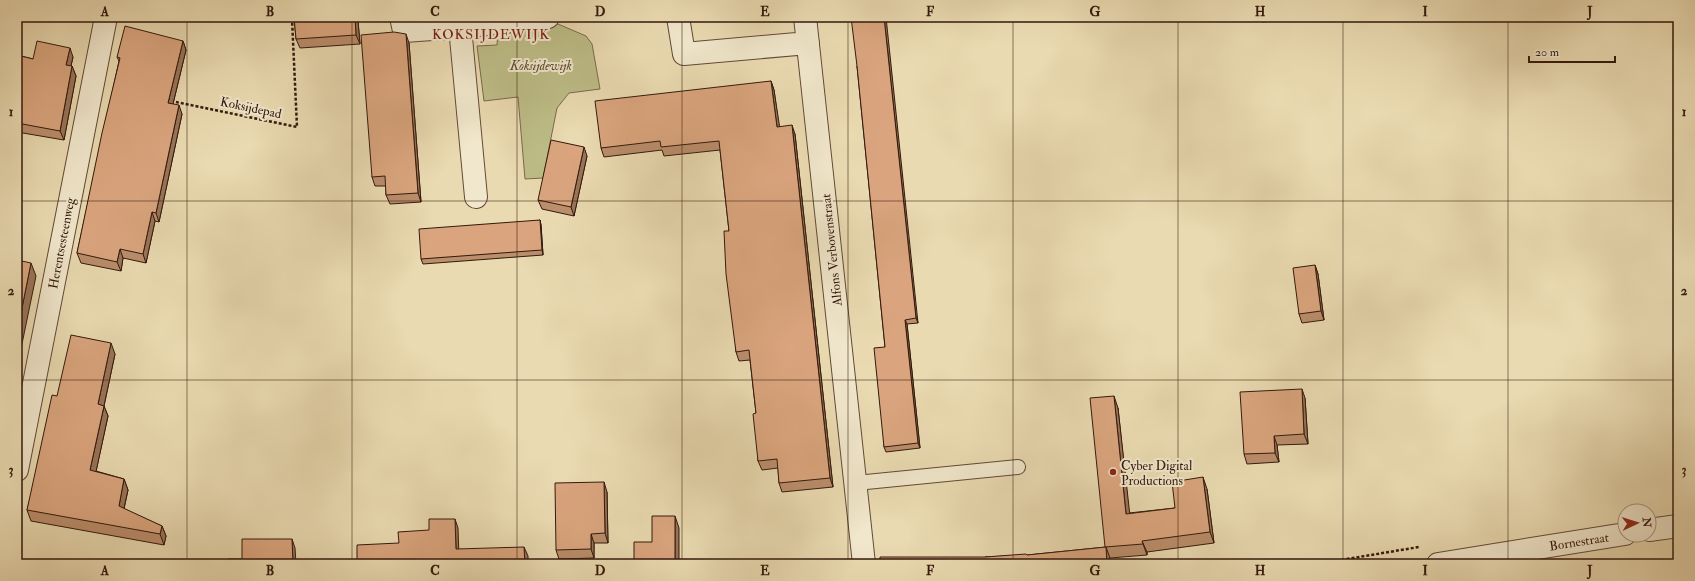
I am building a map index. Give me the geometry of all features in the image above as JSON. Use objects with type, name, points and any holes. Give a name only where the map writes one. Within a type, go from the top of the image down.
[{"type":"street","name":"Herentsesteenweg","points":[[17,470],[106,17]]},
{"type":"street","points":[[401,17],[404,31],[460,27],[548,17]]},
{"type":"street","points":[[678,17],[684,54],[808,43]]},
{"type":"street","name":"Alfons Verbovenstraat","points":[[805,17],[864,564]]},
{"type":"street","points":[[460,27],[476,197]]},
{"type":"street","points":[[1657,529],[1678,526]]},
{"type":"street","name":"Bornestraat","points":[[1438,564],[1617,535]]},
{"type":"lane","points":[[856,483],[1018,467]]},
{"type":"path","name":"Koksijdepad","points":[[168,100],[297,127],[292,20],[294,17]]},
{"type":"green space","name":"Koksijdewijk","points":[[558,24],[586,36],[592,44],[600,89],[569,93],[557,108],[543,178],[525,179],[518,97],[484,101],[477,46],[497,45],[498,31]]},
{"type":"building","points":[[294,17],[355,17],[356,35],[296,39]]},
{"type":"building","points":[[851,17],[884,17],[916,318],[905,320],[918,443],[884,447],[874,348],[885,347]]},
{"type":"building","points":[[125,26],[183,41],[168,103],[179,105],[156,213],[152,212],[143,254],[120,249],[117,262],[77,253],[102,133],[120,58],[117,57]]},
{"type":"building","points":[[394,32],[406,34],[418,193],[386,195],[385,176],[372,177],[361,35]]},
{"type":"building","points":[[37,41],[70,48],[66,65],[72,66],[60,131],[17,123],[17,55],[33,59]]},
{"type":"building","points":[[771,81],[777,127],[792,125],[830,478],[779,483],[777,459],[758,461],[753,414],[756,413],[749,350],[736,352],[726,274],[724,231],[729,231],[719,141],[661,147],[660,141],[601,148],[595,101]]},
{"type":"building","points":[[551,140],[584,147],[571,207],[538,200]]},
{"type":"building","points":[[540,220],[542,250],[421,259],[419,229]]},
{"type":"building","points":[[17,260],[31,263],[17,333]]},
{"type":"building","points":[[1315,265],[1321,311],[1299,314],[1293,268]]},
{"type":"building","points":[[71,335],[111,343],[98,404],[104,406],[90,470],[124,479],[119,506],[162,526],[160,534],[27,510],[52,395],[57,396]]},
{"type":"building","points":[[1302,389],[1304,434],[1274,436],[1275,453],[1244,454],[1240,392]]},
{"type":"building","points":[[1114,396],[1126,514],[1175,508],[1172,482],[1203,477],[1210,532],[1142,541],[1143,544],[1105,547],[1090,398]]},
{"type":"building","points":[[604,482],[605,533],[591,534],[591,549],[556,550],[555,483]]},
{"type":"building","points":[[652,516],[675,516],[675,561],[837,560],[837,564],[634,564],[634,542],[652,542]]},
{"type":"building","points":[[429,519],[455,519],[456,549],[524,547],[525,564],[357,564],[357,545],[399,543],[398,532],[429,530]]},
{"type":"building","points":[[242,539],[292,539],[293,564],[228,564],[228,559],[242,559]]},
{"type":"building","points":[[1106,547],[1107,564],[880,564],[880,557],[985,557],[1027,555]]},
{"type":"place","name":"Cyber Digital Productions","points":[[1113,472]]},
{"type":"district","name":"KOKSIJDEWIJK","points":[[491,34]]}]
